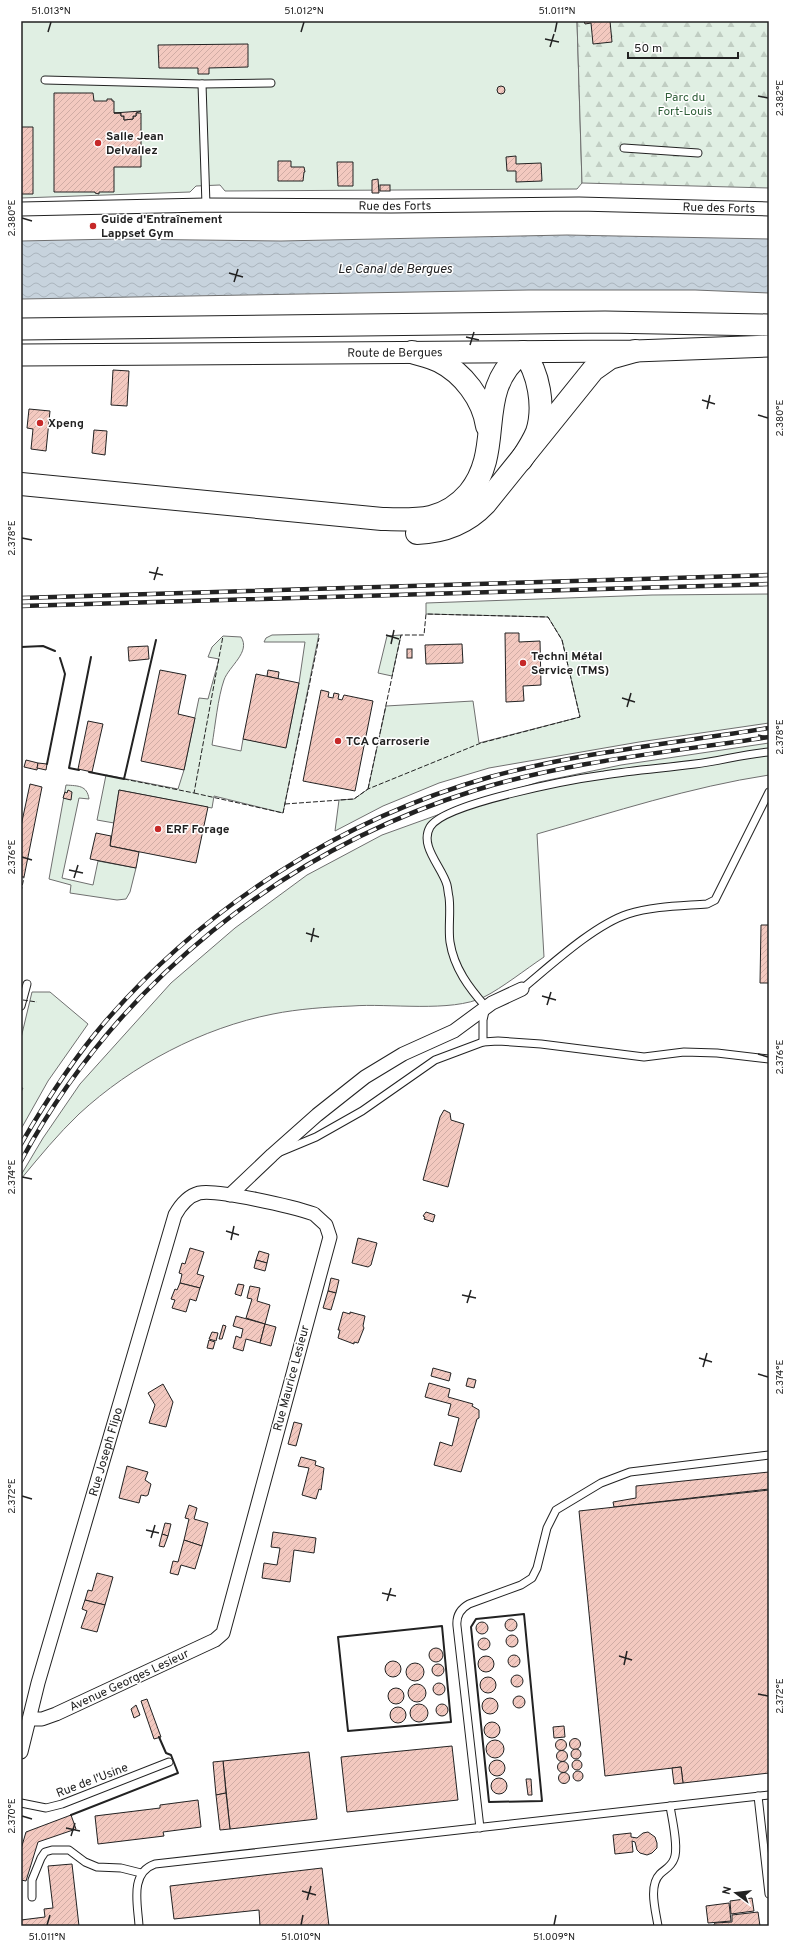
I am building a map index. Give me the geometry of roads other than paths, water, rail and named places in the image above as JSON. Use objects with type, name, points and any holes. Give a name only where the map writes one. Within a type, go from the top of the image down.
[{"type":"highway","points":[[21,499],[389,533],[423,533],[448,528],[469,519],[485,504],[593,370],[610,358],[635,351]]},
{"type":"highway","points":[[412,352],[439,361],[458,374],[470,387],[484,411],[489,441]]},
{"type":"highway","points":[[21,484],[366,518],[417,519],[438,516],[450,510],[462,500],[482,472],[488,453],[492,401],[498,384],[508,364],[523,352],[534,370],[540,409],[536,433],[521,460]]},
{"type":"main road","points":[[458,323],[475,326],[499,335],[523,352],[540,342],[562,337],[607,336],[727,323]]},
{"type":"main road","points":[[21,329],[458,323],[727,323],[769,325]]},
{"type":"main road","name":"Route de Bergues","points":[[21,355],[635,351],[769,346]]},
{"type":"street","name":"Rue des Forts","points":[[21,209],[206,205],[617,204],[769,210]]},
{"type":"street","points":[[230,1195],[272,1155],[330,1104],[365,1077],[393,1059],[454,1032],[472,1020],[486,1007],[522,989]]},
{"type":"street","name":"Rue Joseph Flipo","points":[[21,1752],[29,1719],[172,1223],[178,1209],[194,1195],[213,1192],[230,1195]]},
{"type":"street","name":"Rue Maurice Lesieur","points":[[223,1631],[330,1237],[326,1225],[314,1214],[230,1195]]},
{"type":"street","name":"Avenue Georges Lesieur","points":[[29,1719],[42,1719],[56,1714],[215,1640],[223,1631]]},
{"type":"lane","points":[[45,80],[202,84],[271,82]]},
{"type":"lane","points":[[202,84],[206,205]]},
{"type":"lane","points":[[624,148],[698,153]]},
{"type":"lane","points":[[483,1042],[483,1020],[486,1007],[470,990],[456,965],[450,941],[450,904],[447,885],[429,848],[427,836],[429,828],[435,820],[466,807],[522,791],[603,775],[695,764],[769,752]]},
{"type":"lane","points":[[522,989],[554,963],[611,921],[640,911],[707,904],[715,900],[769,792]]},
{"type":"lane","points":[[21,1006],[27,984]]},
{"type":"lane","points":[[272,1155],[293,1148],[316,1137],[362,1111],[435,1060],[483,1042],[498,1041],[541,1044],[644,1057],[684,1052],[717,1053],[769,1058]]},
{"type":"lane","points":[[480,1828],[457,1626],[461,1609],[469,1604],[521,1585],[532,1578],[537,1568],[547,1528],[556,1510],[601,1482],[630,1472],[769,1455]]},
{"type":"lane","name":"Rue de l'Usine","points":[[21,1804],[38,1807],[55,1806],[169,1762]]},
{"type":"lane","points":[[140,1926],[137,1885],[141,1873],[149,1866],[155,1864],[769,1795]]},
{"type":"lane","points":[[758,1796],[769,1894]]},
{"type":"lane","points":[[658,1926],[654,1892],[655,1882],[659,1875],[670,1866],[675,1858],[670,1806]]},
{"type":"lane","points":[[32,1897],[33,1876],[41,1858],[48,1851],[69,1850],[91,1865],[121,1868],[141,1873]]},
{"type":"water","name":"Le Canal de Bergues","points":[[567,235],[769,239],[769,293],[695,290],[529,290],[21,299],[21,241],[116,239],[281,241]]},
{"type":"railway","points":[[21,598],[769,575]]},
{"type":"railway","points":[[21,606],[769,584]]},
{"type":"railway","points":[[21,1144],[50,1096],[93,1036],[144,980],[187,940],[232,904],[280,871],[330,842],[382,817],[435,795],[490,777],[524,768],[594,754],[769,728]]},
{"type":"railway","points":[[21,1161],[60,1096],[105,1036],[156,981],[212,931],[273,887],[337,848],[405,816],[476,790],[512,780],[584,764],[769,737]]},
{"type":"place","name":"Salle Jean Delvallez","points":[[98,143]]},
{"type":"place","name":"Guide d'Entraînement Lappset Gym","points":[[93,226]]},
{"type":"place","name":"Xpeng","points":[[40,423]]},
{"type":"place","name":"Techni Métal Service (TMS)","points":[[523,663]]},
{"type":"place","name":"TCA Carroserie","points":[[338,741]]},
{"type":"place","name":"ERF Forage","points":[[158,829]]},
{"type":"park label","name":"Parc du Fort-Louis","points":[[685,104]]}]
